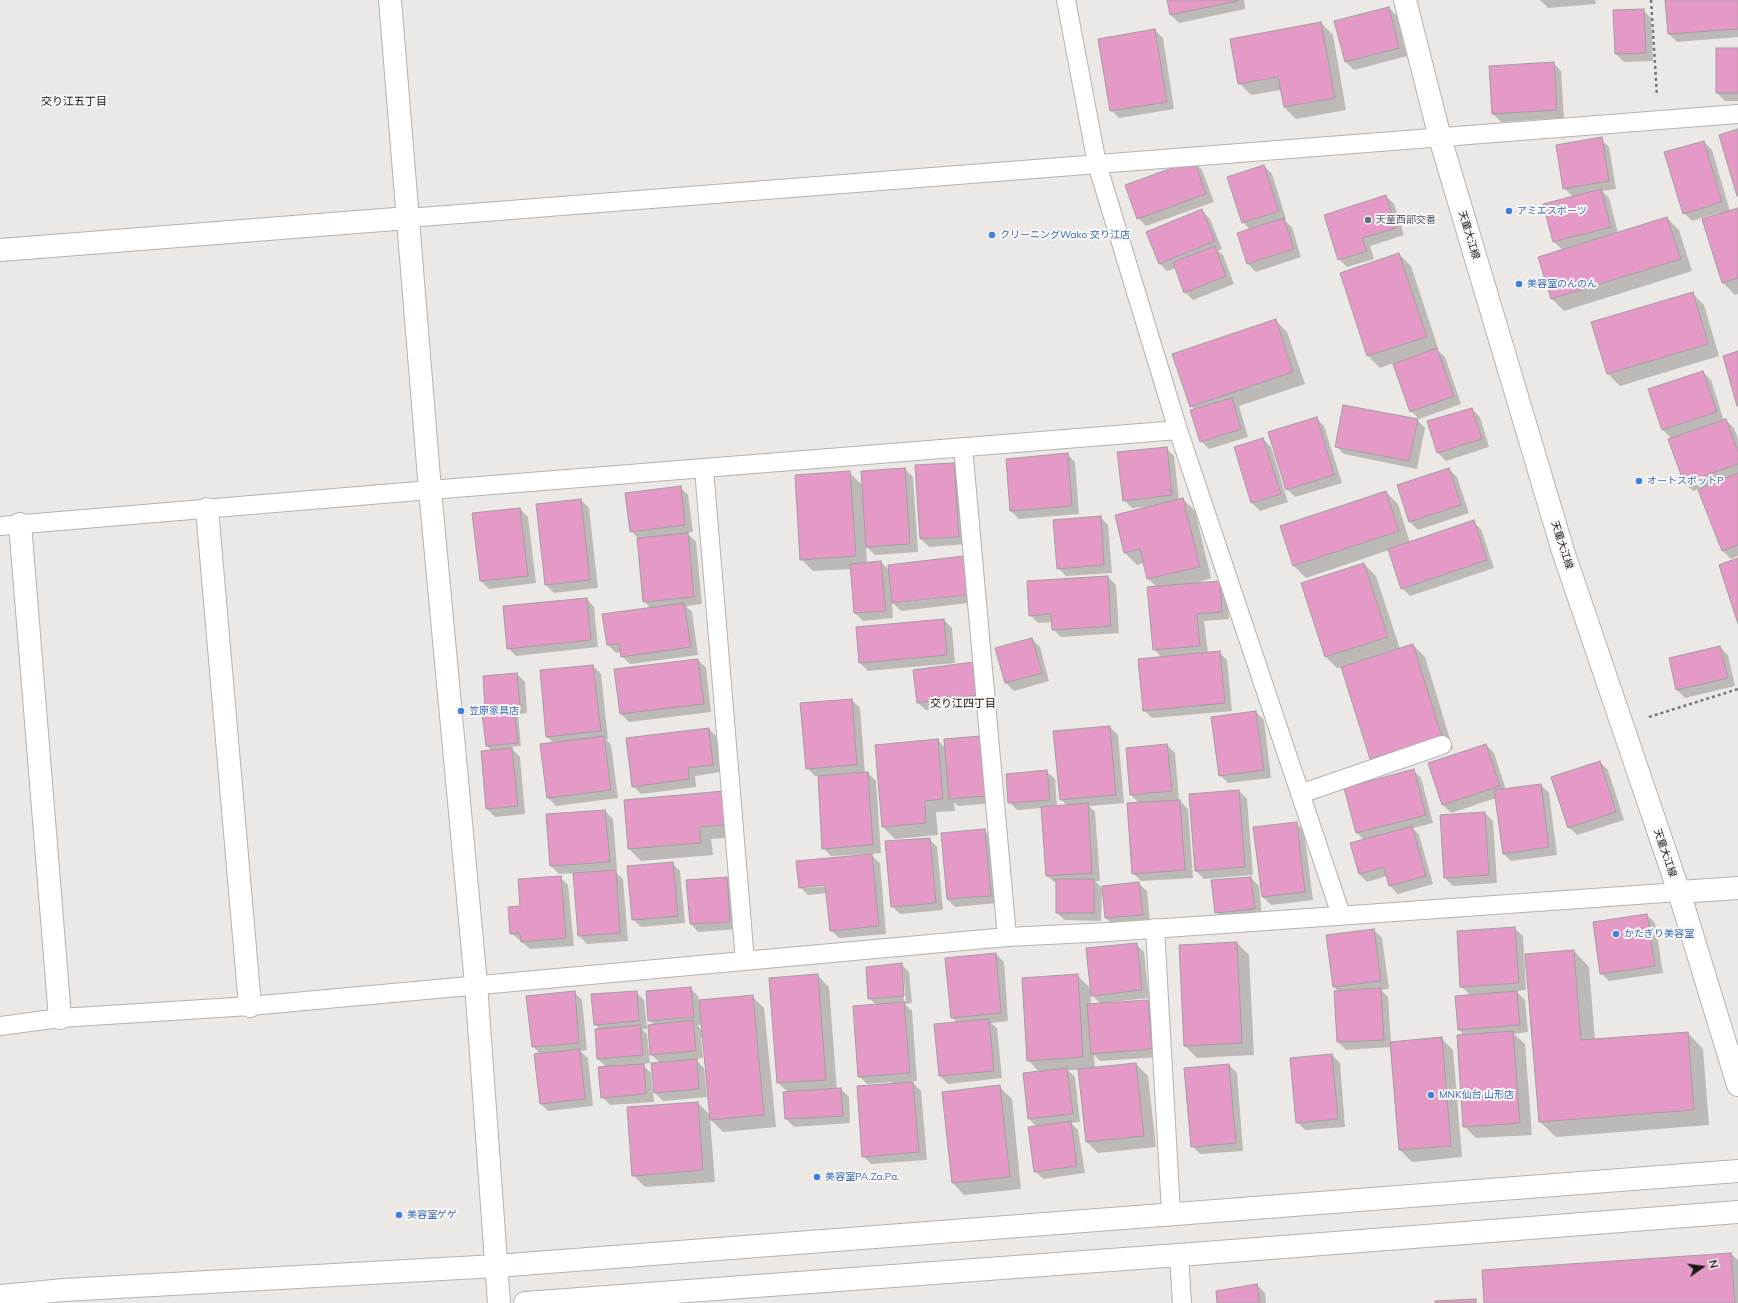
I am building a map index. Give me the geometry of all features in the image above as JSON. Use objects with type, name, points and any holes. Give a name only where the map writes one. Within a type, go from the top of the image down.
[{"type":"street","points":[[390,0],[430,490],[476,984],[499,1303]]},
{"type":"street","name":"天童大江線","points":[[1405,0],[1440,138],[1563,551],[1679,892],[1738,1085]]},
{"type":"street","points":[[0,250],[408,218]]},
{"type":"street","points":[[207,509],[250,1006]]},
{"type":"street","points":[[10,525],[60,1018]]},
{"type":"street","points":[[1679,892],[1738,888]]},
{"type":"street","points":[[0,1296],[72,1290],[496,1266],[1171,1213],[1738,1171]]},
{"type":"street","points":[[524,1303],[1738,1212]]},
{"type":"lane","points":[[1066,0],[1097,164],[1178,430],[1341,915]]},
{"type":"lane","points":[[408,218],[1738,114]]},
{"type":"lane","points":[[10,525],[1178,430]]},
{"type":"lane","points":[[963,447],[1007,937]]},
{"type":"lane","points":[[704,469],[746,961]]},
{"type":"lane","points":[[1300,794],[1442,745]]},
{"type":"lane","points":[[0,1026],[60,1018],[250,1006],[476,984],[1007,937],[1109,932],[1679,892]]},
{"type":"lane","points":[[1155,928],[1171,1213]]},
{"type":"lane","points":[[1179,1255],[1182,1303]]},
{"type":"path","points":[[1652,0],[1658,120]]},
{"type":"path","points":[[1623,725],[1738,689]]},
{"type":"building","points":[[1167,0],[1238,0],[1238,1],[1170,15]]},
{"type":"building","points":[[1665,0],[1738,0],[1738,29],[1668,34]]},
{"type":"building","points":[[1389,7],[1399,48],[1345,62],[1334,21]]},
{"type":"building","points":[[1644,9],[1646,53],[1615,54],[1613,10]]},
{"type":"building","points":[[1321,22],[1335,98],[1284,107],[1278,77],[1238,84],[1230,39]]},
{"type":"building","points":[[1155,29],[1167,102],[1110,111],[1098,39]]},
{"type":"building","points":[[1716,48],[1738,48],[1738,93],[1716,93]]},
{"type":"building","points":[[1554,62],[1557,110],[1492,114],[1489,66]]},
{"type":"building","points":[[1738,129],[1738,196],[1737,196],[1719,135]]},
{"type":"building","points":[[1602,137],[1609,181],[1563,189],[1556,145]]},
{"type":"building","points":[[1704,141],[1722,202],[1683,214],[1664,152]]},
{"type":"building","points":[[1194,160],[1206,194],[1137,219],[1125,185]]},
{"type":"building","points":[[1264,165],[1279,211],[1242,223],[1227,177]]},
{"type":"building","points":[[1601,189],[1611,227],[1553,242],[1543,204]]},
{"type":"building","points":[[1386,195],[1396,228],[1362,238],[1367,251],[1338,260],[1324,215]]},
{"type":"building","points":[[1738,208],[1738,278],[1722,283],[1702,219]]},
{"type":"building","points":[[1202,209],[1215,241],[1159,264],[1146,232]]},
{"type":"building","points":[[1667,217],[1681,259],[1551,299],[1538,257]]},
{"type":"building","points":[[1284,218],[1294,249],[1247,264],[1237,233]]},
{"type":"building","points":[[1215,246],[1226,276],[1184,293],[1173,262]]},
{"type":"building","points":[[1399,253],[1427,337],[1367,356],[1340,273]]},
{"type":"building","points":[[1693,292],[1708,344],[1607,374],[1591,322]]},
{"type":"building","points":[[1276,319],[1293,372],[1190,407],[1172,354]]},
{"type":"building","points":[[1437,348],[1454,396],[1410,412],[1393,364]]},
{"type":"building","points":[[1738,351],[1738,406],[1737,406],[1723,356]]},
{"type":"building","points":[[1703,371],[1717,412],[1662,430],[1648,389]]},
{"type":"building","points":[[1232,398],[1241,429],[1200,442],[1190,410]]},
{"type":"building","points":[[1343,405],[1418,419],[1409,461],[1335,447]]},
{"type":"building","points":[[1472,408],[1482,439],[1437,453],[1427,421]]},
{"type":"building","points":[[1317,417],[1334,475],[1286,490],[1268,432]]},
{"type":"building","points":[[1726,419],[1738,451],[1738,464],[1684,483],[1668,439]]},
{"type":"building","points":[[1263,438],[1281,494],[1251,503],[1234,447]]},
{"type":"building","points":[[1167,447],[1172,495],[1123,501],[1117,452]]},
{"type":"building","points":[[1068,453],[1072,506],[1010,511],[1006,459]]},
{"type":"building","points":[[954,463],[959,537],[920,539],[915,465]]},
{"type":"building","points":[[905,468],[910,544],[866,547],[861,471]]},
{"type":"building","points":[[1449,468],[1461,505],[1409,522],[1397,485]]},
{"type":"building","points":[[850,471],[856,556],[800,560],[795,475]]},
{"type":"building","points":[[1738,473],[1738,545],[1722,551],[1698,490]]},
{"type":"building","points":[[681,486],[685,525],[630,532],[625,493]]},
{"type":"building","points":[[1386,491],[1399,531],[1293,566],[1280,526]]},
{"type":"building","points":[[1183,498],[1200,567],[1147,579],[1140,549],[1124,553],[1115,515]]},
{"type":"building","points":[[581,499],[590,580],[545,585],[536,504]]},
{"type":"building","points":[[520,508],[528,576],[480,581],[472,513]]},
{"type":"building","points":[[1101,516],[1104,565],[1057,569],[1053,520]]},
{"type":"building","points":[[1474,520],[1487,560],[1401,589],[1388,549]]},
{"type":"building","points":[[688,533],[694,597],[643,602],[637,538]]},
{"type":"building","points":[[964,556],[968,595],[892,603],[888,565]]},
{"type":"building","points":[[1738,558],[1738,624],[1719,565]]},
{"type":"building","points":[[881,561],[886,611],[854,613],[850,564]]},
{"type":"building","points":[[1364,563],[1388,637],[1325,657],[1301,583]]},
{"type":"building","points":[[1108,576],[1111,626],[1052,630],[1051,614],[1029,616],[1027,581]]},
{"type":"building","points":[[1220,581],[1222,612],[1197,614],[1200,646],[1153,650],[1147,587]]},
{"type":"building","points":[[587,598],[591,640],[507,649],[503,606]]},
{"type":"building","points":[[684,603],[691,647],[621,657],[619,644],[607,645],[602,614]]},
{"type":"building","points":[[944,619],[947,655],[859,663],[856,627]]},
{"type":"building","points":[[1032,638],[1042,673],[1005,683],[995,648]]},
{"type":"building","points":[[1413,644],[1442,737],[1370,759],[1341,667]]},
{"type":"building","points":[[1720,646],[1728,678],[1676,690],[1669,658]]},
{"type":"building","points":[[1220,651],[1225,703],[1143,711],[1138,659]]},
{"type":"building","points":[[698,659],[704,704],[620,714],[614,669]]},
{"type":"building","points":[[973,662],[977,695],[917,703],[913,670]]},
{"type":"building","points":[[593,665],[601,731],[546,737],[540,670]]},
{"type":"building","points":[[517,673],[520,706],[485,708],[483,676]]},
{"type":"building","points":[[852,699],[857,765],[806,769],[800,703]]},
{"type":"building","points":[[514,709],[518,743],[486,746],[482,713]]},
{"type":"building","points":[[1256,711],[1264,770],[1219,776],[1211,717]]},
{"type":"building","points":[[1110,726],[1116,795],[1060,800],[1053,731]]},
{"type":"building","points":[[709,728],[713,765],[688,768],[689,779],[632,787],[626,738]]},
{"type":"building","points":[[604,736],[611,790],[547,798],[540,744]]},
{"type":"building","points":[[981,736],[987,796],[949,799],[944,739]]},
{"type":"building","points":[[938,739],[943,799],[925,801],[926,823],[882,827],[875,745]]},
{"type":"building","points":[[1167,744],[1172,791],[1130,795],[1126,748]]},
{"type":"building","points":[[1486,744],[1500,786],[1442,805],[1428,763]]},
{"type":"building","points":[[512,748],[518,806],[486,809],[481,751]]},
{"type":"building","points":[[1600,761],[1616,812],[1568,828],[1551,777]]},
{"type":"building","points":[[1414,769],[1426,815],[1356,833],[1344,788]]},
{"type":"building","points":[[1047,770],[1050,800],[1008,803],[1006,774]]},
{"type":"building","points":[[868,772],[873,845],[822,849],[818,776]]},
{"type":"building","points":[[1541,784],[1549,847],[1503,854],[1494,790]]},
{"type":"building","points":[[1239,790],[1245,867],[1195,871],[1189,794]]},
{"type":"building","points":[[724,791],[726,825],[699,827],[701,843],[628,849],[624,800]]},
{"type":"building","points":[[1180,800],[1185,870],[1132,874],[1127,803]]},
{"type":"building","points":[[1088,803],[1092,873],[1046,876],[1041,807]]},
{"type":"building","points":[[605,810],[610,862],[550,866],[546,814]]},
{"type":"building","points":[[1485,812],[1489,875],[1444,878],[1440,815]]},
{"type":"building","points":[[1297,822],[1305,892],[1262,897],[1253,827]]},
{"type":"building","points":[[1412,826],[1426,876],[1389,886],[1384,867],[1359,874],[1350,843]]},
{"type":"building","points":[[985,829],[991,896],[947,899],[941,833]]},
{"type":"building","points":[[930,838],[936,903],[891,907],[885,841]]},
{"type":"building","points":[[872,854],[879,926],[830,931],[825,885],[799,888],[796,861]]},
{"type":"building","points":[[673,862],[678,916],[632,920],[627,866]]},
{"type":"building","points":[[616,870],[620,933],[578,936],[573,873]]},
{"type":"building","points":[[561,876],[566,938],[521,942],[520,933],[510,934],[508,907],[520,906],[518,879]]},
{"type":"building","points":[[727,877],[730,922],[690,924],[686,880]]},
{"type":"building","points":[[1251,877],[1255,909],[1215,913],[1211,880]]},
{"type":"building","points":[[1056,879],[1094,879],[1094,913],[1056,913]]},
{"type":"building","points":[[1139,882],[1143,915],[1105,918],[1102,886]]},
{"type":"building","points":[[1647,914],[1655,966],[1600,974],[1593,922]]},
{"type":"building","points":[[1515,927],[1519,983],[1460,987],[1457,931]]},
{"type":"building","points":[[1374,929],[1381,981],[1333,987],[1326,935]]},
{"type":"building","points":[[1237,942],[1242,1043],[1184,1046],[1179,945]]},
{"type":"building","points":[[1137,943],[1142,990],[1091,996],[1086,948]]},
{"type":"building","points":[[1574,950],[1581,1040],[1688,1032],[1694,1110],[1539,1122],[1525,954]]},
{"type":"building","points":[[996,953],[1001,1013],[951,1018],[945,958]]},
{"type":"building","points":[[902,963],[904,996],[868,999],[866,967]]},
{"type":"building","points":[[818,974],[826,1080],[777,1083],[769,978]]},
{"type":"building","points":[[1078,974],[1083,1057],[1027,1061],[1022,978]]},
{"type":"building","points":[[691,987],[694,1017],[648,1021],[646,991]]},
{"type":"building","points":[[1381,988],[1384,1040],[1337,1042],[1334,991]]},
{"type":"building","points":[[575,991],[579,1043],[532,1047],[526,996]]},
{"type":"building","points":[[637,991],[639,1021],[594,1025],[591,994]]},
{"type":"building","points":[[1517,991],[1520,1025],[1458,1030],[1455,996]]},
{"type":"building","points":[[753,995],[764,1115],[710,1120],[699,1000]]},
{"type":"building","points":[[1148,1000],[1152,1049],[1091,1054],[1087,1004]]},
{"type":"building","points":[[904,1002],[910,1073],[858,1077],[853,1006]]},
{"type":"building","points":[[989,1019],[994,1071],[939,1076],[934,1024]]},
{"type":"building","points":[[693,1020],[696,1051],[650,1055],[648,1025]]},
{"type":"building","points":[[640,1025],[643,1055],[597,1059],[595,1029]]},
{"type":"building","points":[[1513,1031],[1520,1123],[1463,1127],[1457,1035]]},
{"type":"building","points":[[1442,1037],[1451,1146],[1399,1150],[1390,1042]]},
{"type":"building","points":[[580,1049],[585,1099],[540,1104],[534,1054]]},
{"type":"building","points":[[1332,1054],[1338,1119],[1296,1123],[1290,1058]]},
{"type":"building","points":[[697,1059],[699,1089],[654,1093],[651,1063]]},
{"type":"building","points":[[1136,1063],[1144,1136],[1086,1142],[1078,1069]]},
{"type":"building","points":[[644,1064],[646,1094],[601,1098],[598,1067]]},
{"type":"building","points":[[1229,1064],[1236,1143],[1191,1147],[1184,1068]]},
{"type":"building","points":[[1067,1068],[1073,1114],[1028,1119],[1023,1073]]},
{"type":"building","points":[[913,1082],[919,1152],[862,1157],[857,1086]]},
{"type":"building","points":[[1000,1085],[1010,1177],[952,1183],[942,1092]]},
{"type":"building","points":[[841,1088],[843,1116],[785,1119],[783,1092]]},
{"type":"building","points":[[698,1102],[703,1170],[632,1176],[627,1107]]},
{"type":"building","points":[[1071,1121],[1077,1166],[1034,1172],[1028,1127]]},
{"type":"building","points":[[1731,1253],[1735,1303],[1484,1303],[1482,1270]]},
{"type":"building","points":[[1257,1284],[1260,1303],[1217,1303],[1216,1291]]},
{"type":"building","points":[[1476,1299],[1476,1303],[1435,1303],[1435,1301]]},
{"type":"place","name":"アミエスポーツ","points":[[1509,211]]},
{"type":"place","name":"天童西部交番","points":[[1368,220]]},
{"type":"place","name":"クリーニングWako 交り江店","points":[[992,235]]},
{"type":"place","name":"美容室のんのん","points":[[1519,284]]},
{"type":"place","name":"オートスポットP","points":[[1639,481]]},
{"type":"place","name":"笠原家具店","points":[[461,711]]},
{"type":"place","name":"かたぎり美容室","points":[[1616,934]]},
{"type":"place","name":"MNK仙台 山形店","points":[[1431,1095]]},
{"type":"place","name":"美容室PA.Za.Pa.","points":[[817,1177]]},
{"type":"place","name":"美容室ゲゲ","points":[[399,1215]]},
{"type":"district","name":"交り江五丁目","points":[[74,102]]},
{"type":"district","name":"交り江四丁目","points":[[963,704]]}]
